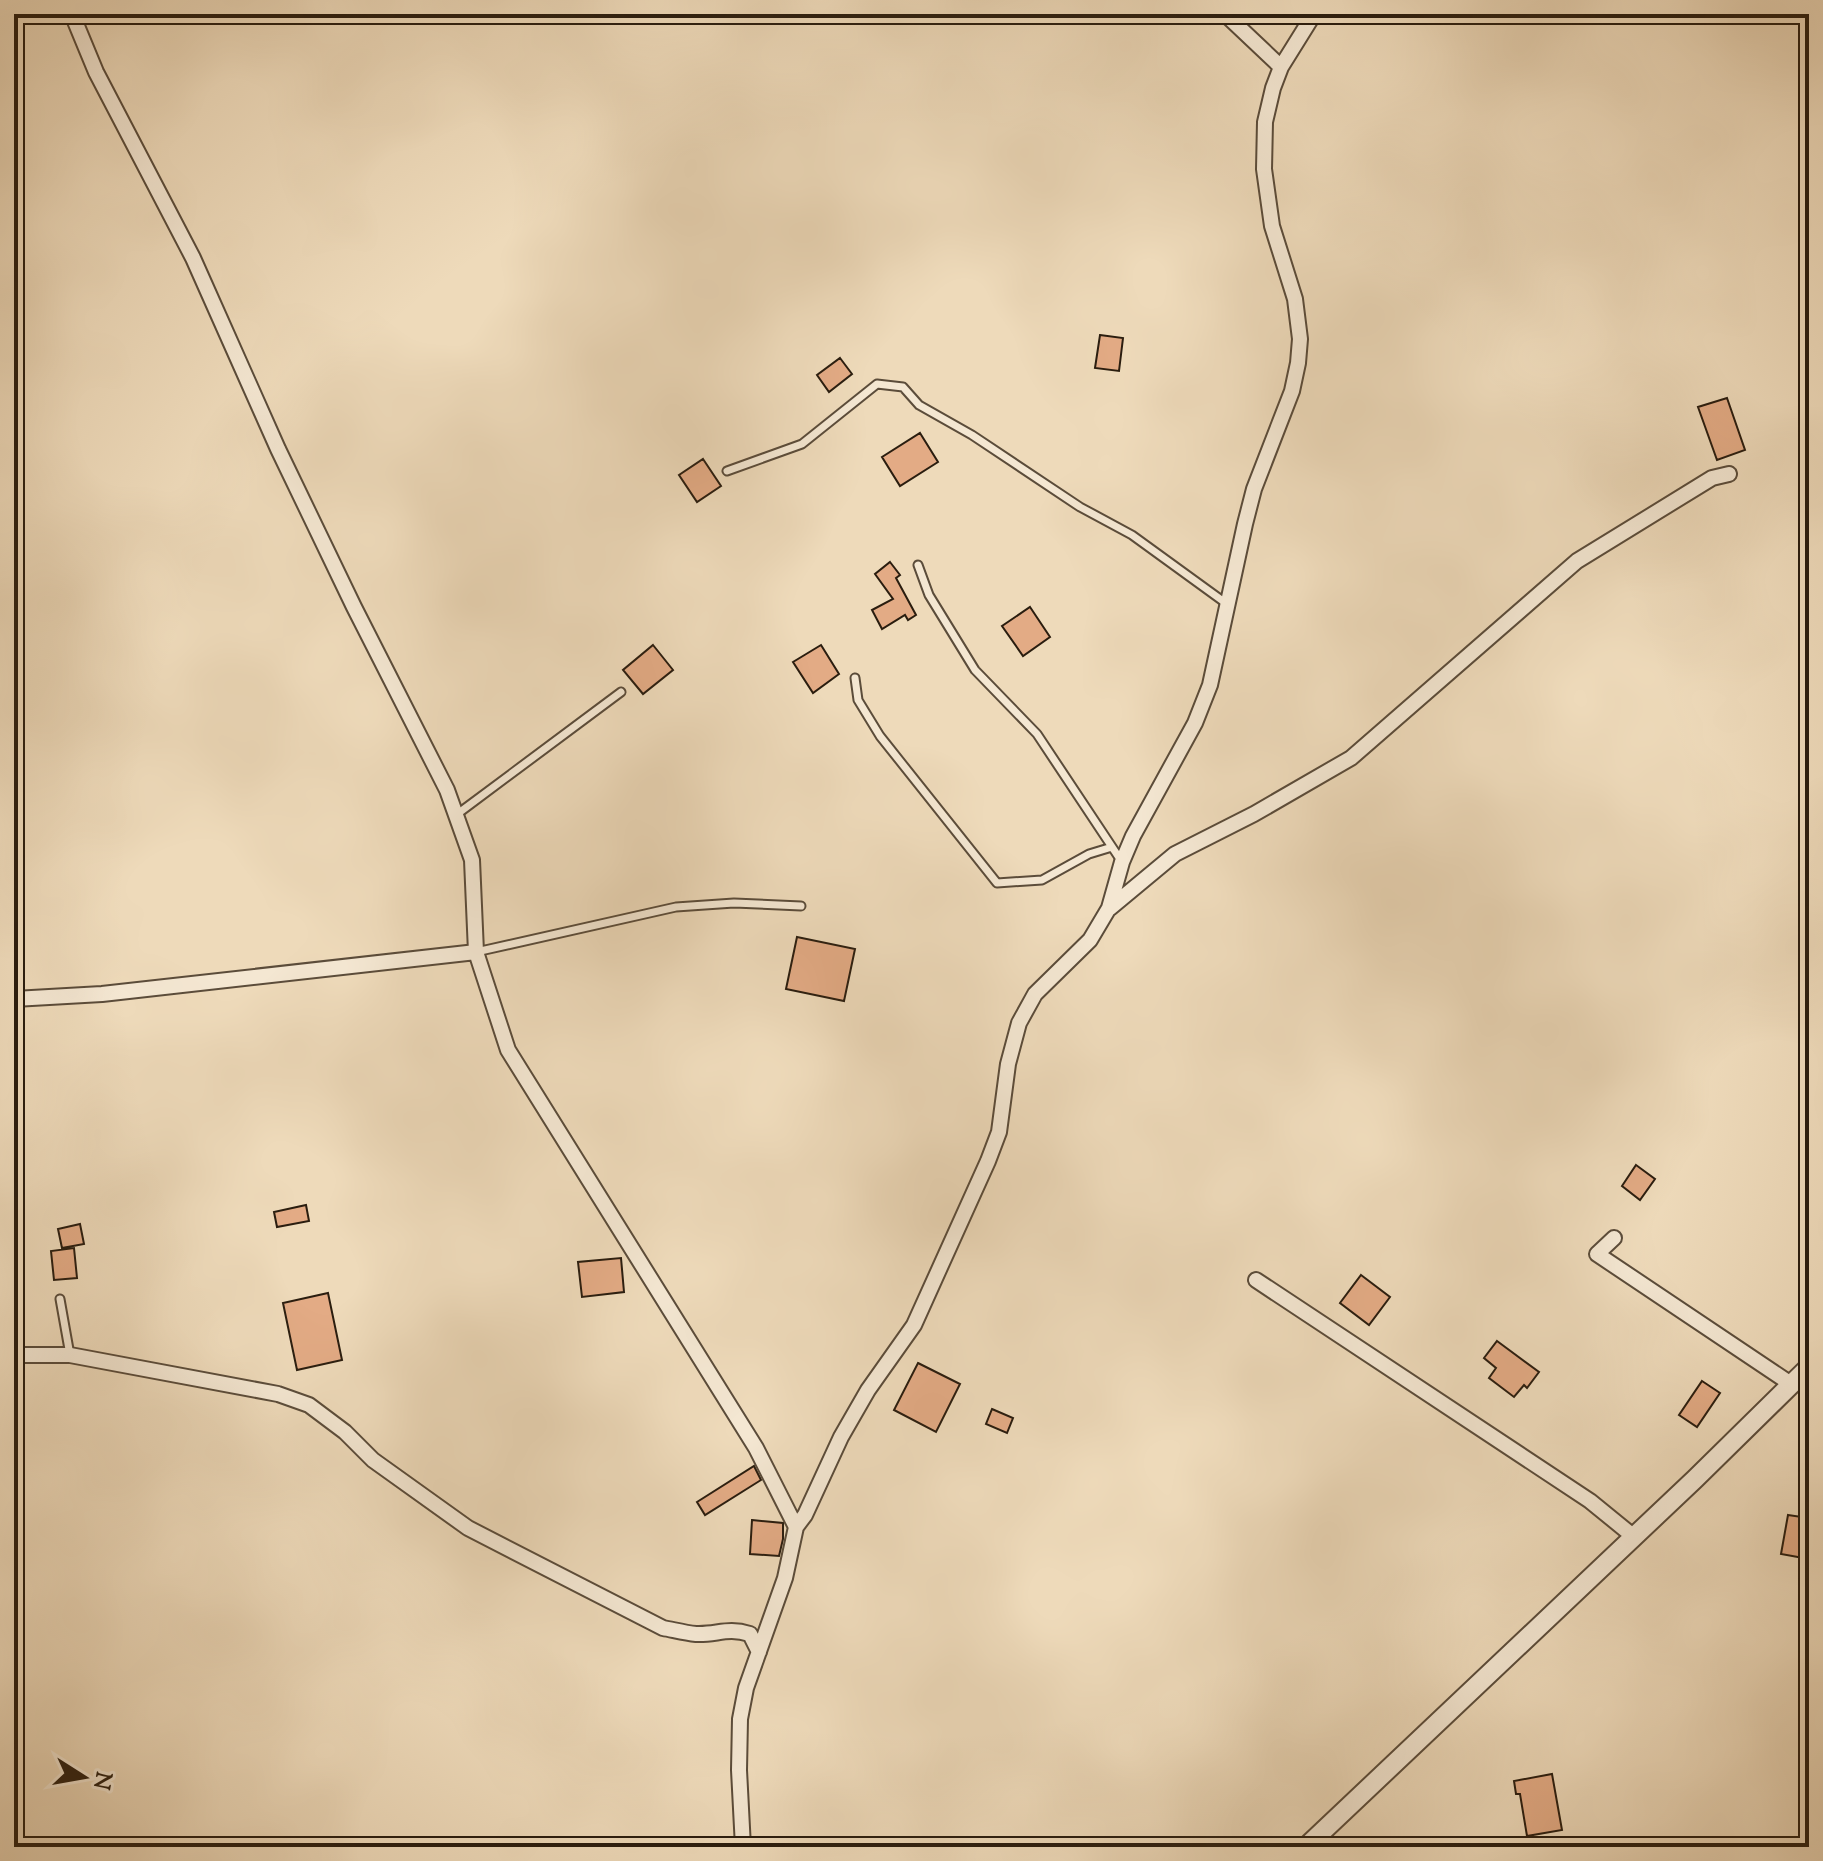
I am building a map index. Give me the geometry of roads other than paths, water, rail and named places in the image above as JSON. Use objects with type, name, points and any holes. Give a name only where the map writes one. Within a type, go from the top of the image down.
[{"type":"street","points":[[72,14],[96,72],[193,258],[278,449],[354,607],[447,790],[472,860],[476,952],[508,1050],[756,1448],[796,1527]]},
{"type":"street","points":[[1225,14],[1281,67]]},
{"type":"street","points":[[743,1847],[740,1719],[746,1688],[785,1578],[796,1527],[805,1515],[861,1402],[914,1325],[988,1161],[999,1132],[1008,1064],[1019,1023],[1035,994],[1090,940],[1109,908],[1133,836],[1195,723],[1210,685],[1254,489],[1292,391],[1298,363],[1300,339],[1295,299],[1272,226],[1264,169],[1265,122],[1281,67],[1314,14]]},
{"type":"street","points":[[1109,908],[1175,854],[1254,814],[1351,758],[1577,561],[1712,478],[1729,474]]},
{"type":"street","points":[[14,999],[102,994],[476,952]]},
{"type":"street","points":[[1614,1238],[1597,1254],[1791,1384]]},
{"type":"street","points":[[1256,1280],[1590,1501],[1633,1536]]},
{"type":"street","points":[[14,1355],[70,1355],[278,1394],[309,1405],[345,1432],[373,1460],[468,1528],[663,1628],[699,1634],[738,1630],[750,1634],[759,1652]]},
{"type":"street","points":[[1306,1847],[1809,1367]]},
{"type":"lane","points":[[727,471],[802,444],[877,384],[903,387],[919,405],[972,435],[1080,507],[1132,535],[1228,605]]},
{"type":"lane","points":[[918,565],[929,595],[975,670],[1037,734],[1122,862]]},
{"type":"lane","points":[[855,678],[858,700],[880,736],[997,883],[1042,880],[1089,854],[1112,847]]},
{"type":"lane","points":[[456,815],[621,692]]},
{"type":"lane","points":[[476,952],[676,907],[734,903],[801,906]]},
{"type":"lane","points":[[60,1299],[70,1355]]}]
